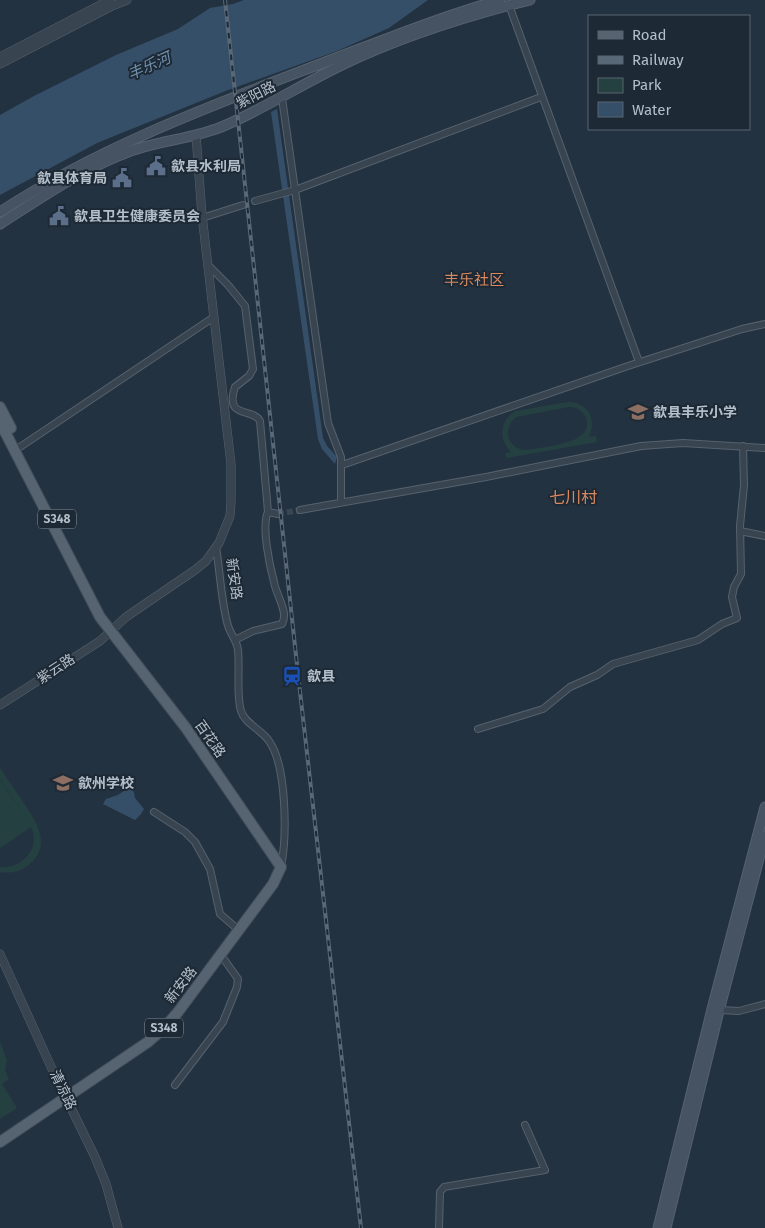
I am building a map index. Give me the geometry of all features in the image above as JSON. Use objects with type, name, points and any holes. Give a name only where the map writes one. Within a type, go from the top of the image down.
[{"type":"main road","name":"紫阳路","points":[[0,212],[96,156],[176,122],[276,81],[437,20],[500,0]]},
{"type":"main road","name":"紫阳路","points":[[0,224],[78,175],[104,162],[141,148],[196,135],[224,126],[282,98],[331,70],[360,57],[444,25],[530,0]]},
{"type":"main road","name":"百花路","points":[[0,407],[106,614],[111,631]]},
{"type":"main road","name":"百花路","points":[[0,422],[100,617],[186,728],[281,867]]},
{"type":"main road","points":[[658,1228],[765,807]]},
{"type":"main road","points":[[666,1228],[765,836]]},
{"type":"main road","name":"新安路","points":[[0,1142],[152,1029],[172,1008],[268,880],[281,867]]},
{"type":"main road","name":"新安路","points":[[0,1134],[65,1095],[157,1034],[221,955],[273,884],[281,867]]},
{"type":"street","points":[[0,58],[110,0]]},
{"type":"street","points":[[0,64],[127,0]]},
{"type":"street","points":[[508,5],[639,362]]},
{"type":"street","points":[[282,98],[293,191],[328,423],[342,465],[341,502]]},
{"type":"street","points":[[255,201],[293,191],[541,98]]},
{"type":"street","name":"紫云路","points":[[0,705],[100,641],[126,617],[206,561],[223,535],[230,516],[231,473],[202,218],[196,135]]},
{"type":"street","points":[[202,218],[243,205]]},
{"type":"street","points":[[208,265],[238,295],[246,308],[253,369],[249,376],[235,387],[233,401],[241,412],[255,414],[260,421],[268,512],[264,524],[274,583],[282,605],[284,622],[253,631],[235,640]]},
{"type":"street","points":[[20,447],[214,317]]},
{"type":"street","points":[[342,465],[639,362],[742,329],[765,324]]},
{"type":"street","points":[[300,510],[486,477],[641,446],[682,443],[765,448]]},
{"type":"street","points":[[478,729],[543,709],[570,687],[596,675],[613,664],[698,640],[722,624],[737,618],[732,597],[734,587],[741,574],[740,531],[744,485],[743,446]]},
{"type":"street","points":[[268,512],[278,514]]},
{"type":"street","points":[[740,531],[765,536]]},
{"type":"street","name":"新安路","points":[[216,547],[227,623],[238,651],[241,710],[246,720],[263,733],[270,742],[280,765],[284,827],[284,852],[281,867]]},
{"type":"street","points":[[154,812],[185,832],[195,842],[210,869],[220,914],[234,926]]},
{"type":"street","name":"清凉路","points":[[0,954],[101,1170],[118,1228]]},
{"type":"street","points":[[175,1085],[223,1022],[237,987],[238,979],[221,955]]},
{"type":"street","points":[[720,1010],[738,1011],[765,1004]]},
{"type":"street","points":[[439,1228],[440,1192],[444,1187],[544,1170],[525,1125]]},
{"type":"green space","points":[[568,402],[581,405],[586,409],[591,418],[592,424],[589,437],[596,436],[597,442],[506,458],[505,453],[511,452],[504,442],[502,430],[506,420],[515,411]],"holes":[[[572,407],[582,412],[587,425],[584,433],[577,438],[555,445],[525,450],[514,446],[511,442],[508,432],[516,417]]]},
{"type":"green space","points":[[0,768],[36,822],[41,838],[38,854],[32,862],[21,870],[9,873],[0,872],[0,867],[16,865],[23,861],[28,856],[34,842],[31,827],[0,848],[0,780],[31,825],[0,779]]},
{"type":"green space","points":[[0,1041],[7,1061],[5,1070],[9,1079],[2,1084],[17,1108],[0,1119]]},
{"type":"water","name":"丰乐河","points":[[244,0],[428,0],[389,28],[337,51],[228,90],[97,143],[0,195],[0,115],[116,55],[178,29],[210,8]]},
{"type":"water","points":[[277,109],[323,438],[327,446],[337,457],[335,464],[322,449],[318,439],[271,112]]},
{"type":"water","points":[[131,786],[135,798],[144,809],[135,820],[103,804],[106,799],[118,795]]},
{"type":"tunnel","points":[[278,514],[300,510]]},
{"type":"railway","points":[[225,0],[298,674],[361,1228]]},
{"type":"place","name":"歙县水利局","points":[[156,166]]},
{"type":"place","name":"歙县体育局","points":[[122,178]]},
{"type":"place","name":"歙县卫生健康委员会","points":[[59,216]]},
{"type":"place","name":"歙县丰乐小学","points":[[638,412]]},
{"type":"place","name":"歙县","points":[[292,676]]},
{"type":"place","name":"歙州学校","points":[[63,783]]},
{"type":"district","name":"丰乐社区","points":[[474,280]]},
{"type":"district","name":"七川村","points":[[573,497]]}]
